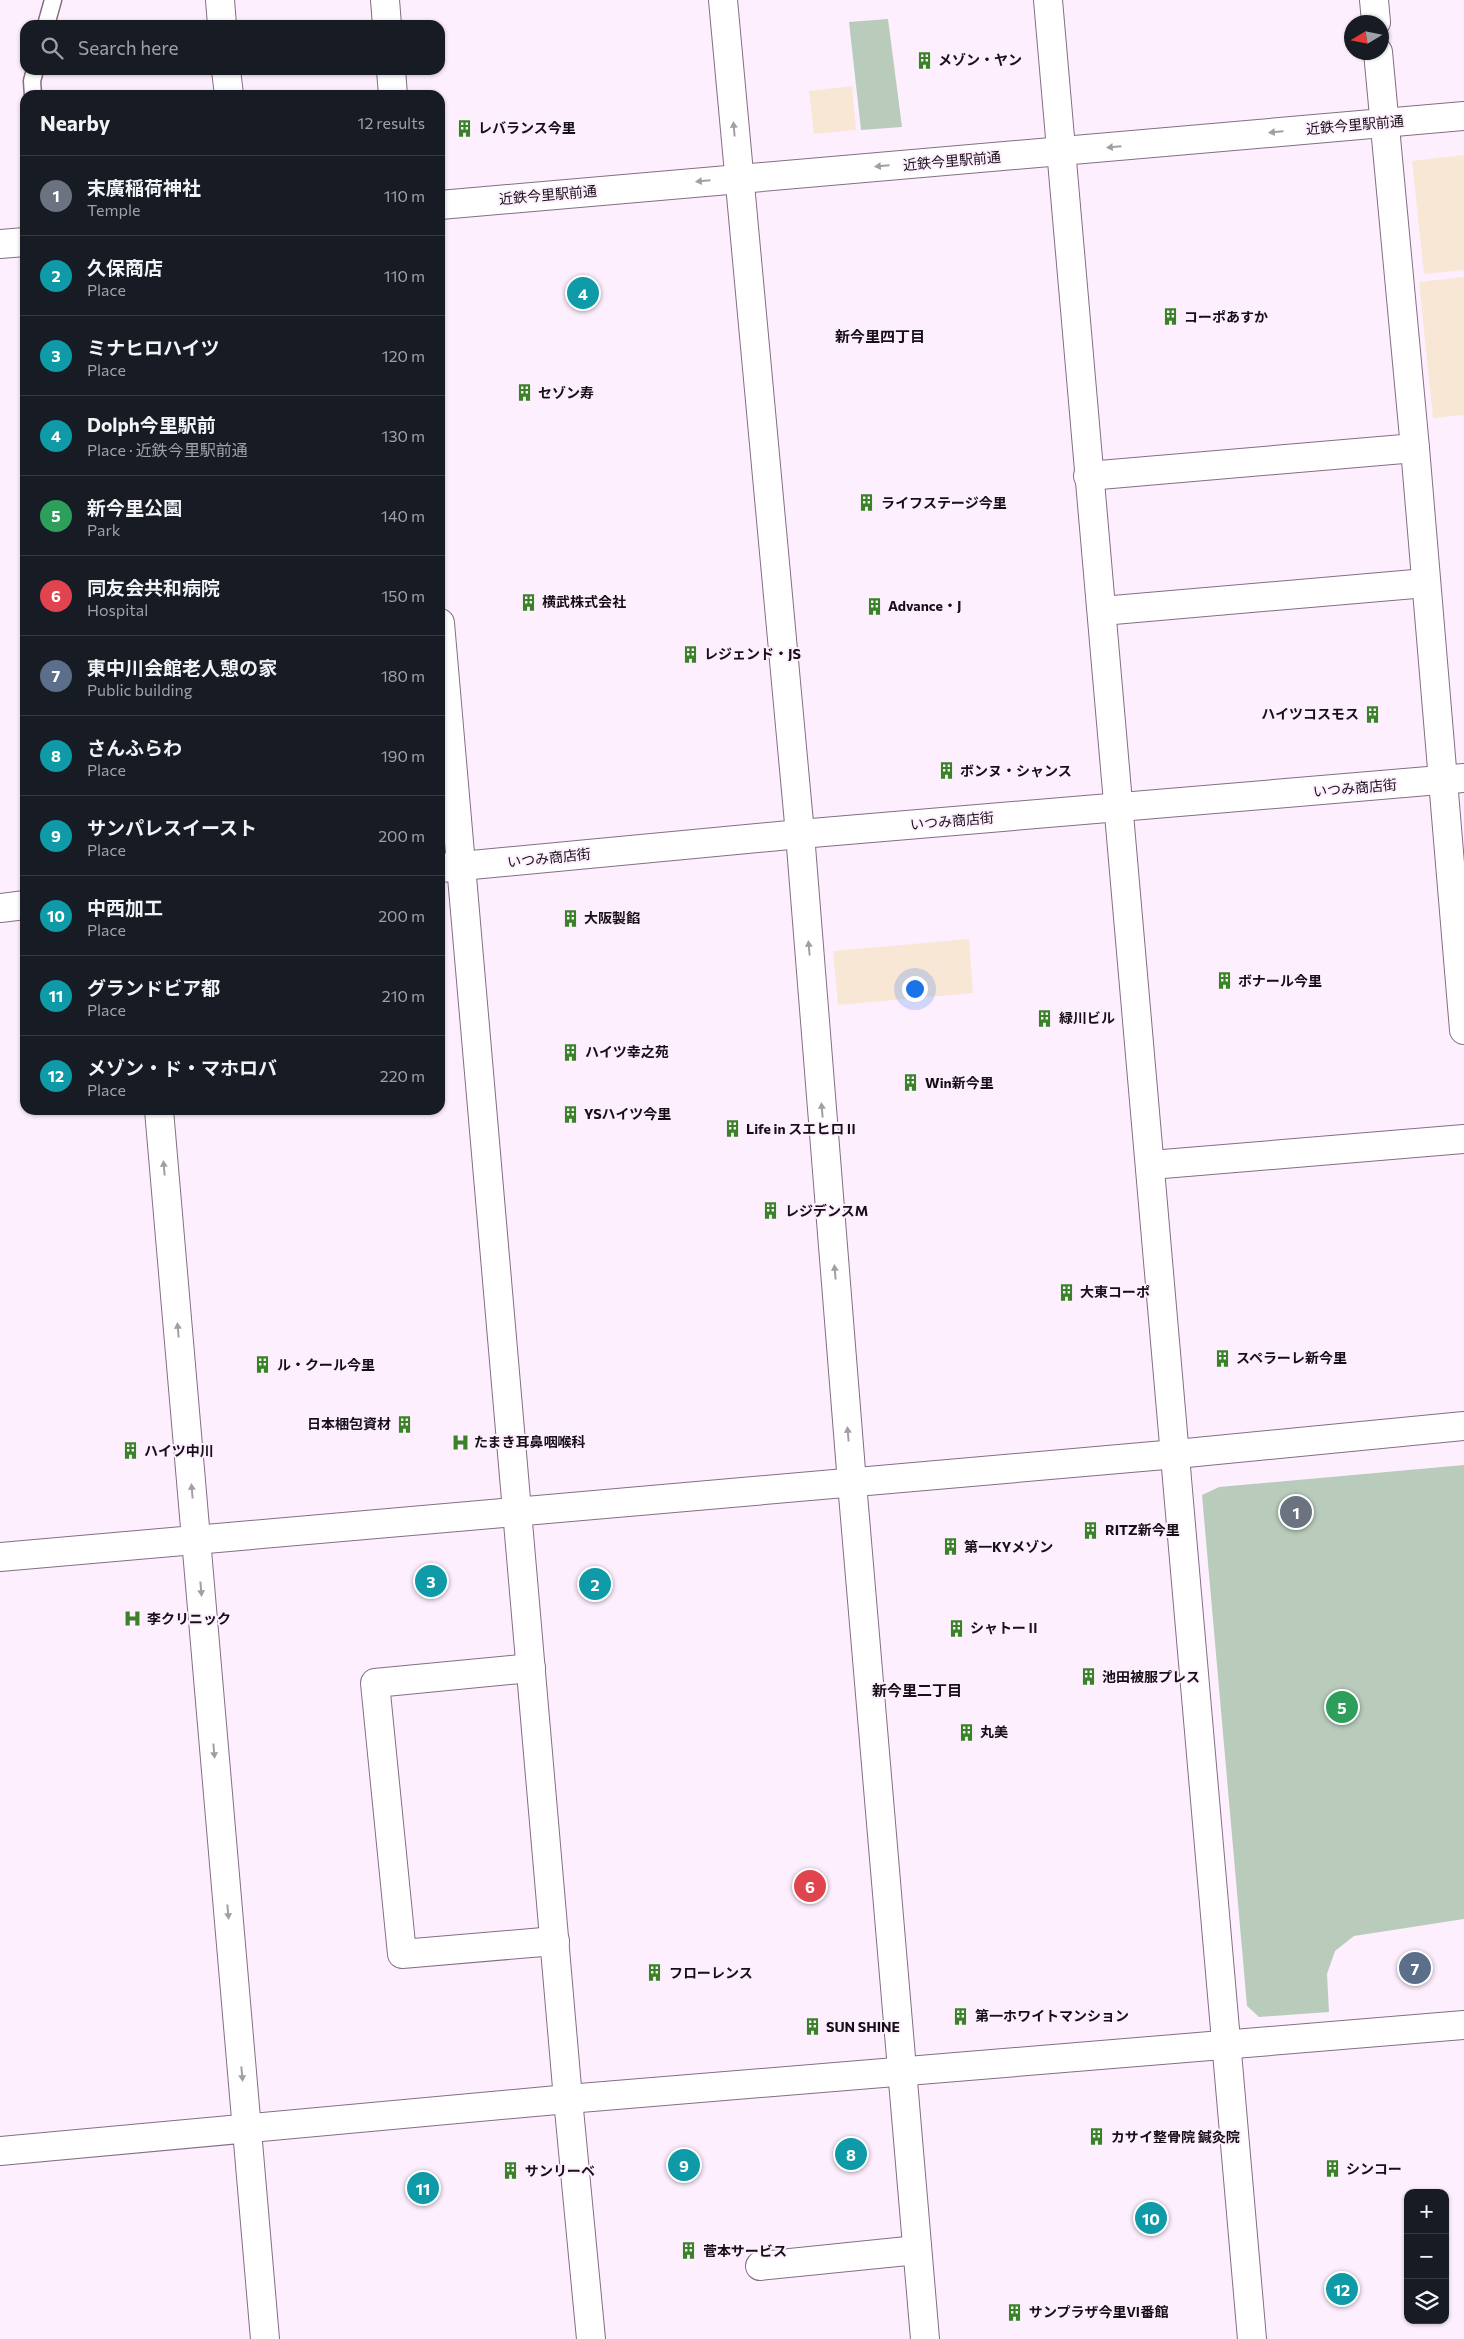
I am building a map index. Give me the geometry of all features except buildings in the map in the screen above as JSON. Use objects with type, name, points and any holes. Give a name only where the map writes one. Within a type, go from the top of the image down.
[{"type":"street","points":[[220,0],[222,20]]},
{"type":"street","points":[[385,0],[387,20]]},
{"type":"street","points":[[723,0],[800,834],[901,2073],[926,2339]]},
{"type":"street","points":[[1048,0],[1088,476],[1152,1165],[1252,2339]]},
{"type":"street","points":[[1374,0],[1375,15]]},
{"type":"street","points":[[1379,60],[1426,583],[1453,779],[1464,1030]]},
{"type":"street","points":[[226,75],[228,90]]},
{"type":"street","points":[[391,75],[393,90]]},
{"type":"street","name":"近鉄今里駅前通","points":[[445,204],[1464,116]]},
{"type":"street","points":[[0,244],[20,242]]},
{"type":"street","points":[[1088,476],[1415,448]]},
{"type":"street","points":[[1102,611],[1426,583]]},
{"type":"street","points":[[445,734],[451,867],[518,1513],[568,2099],[591,2339]]},
{"type":"street","name":"いつみ商店街","points":[[451,867],[800,834],[1453,779]]},
{"type":"street","points":[[0,908],[20,906]]},
{"type":"street","points":[[159,1115],[264,2339]]},
{"type":"street","points":[[1152,1165],[1464,1139]]},
{"type":"street","points":[[0,1557],[518,1513],[1176,1454],[1464,1426]]},
{"type":"street","points":[[531,1668],[375,1683],[402,1954],[555,1941]]},
{"type":"street","points":[[0,2151],[568,2099],[1464,2026]]},
{"type":"street","points":[[760,2266],[917,2250]]},
{"type":"lane","points":[[47,20],[52,0]]},
{"type":"lane","points":[[33,90],[34,75]]},
{"type":"shaded area","points":[[852,86],[856,130],[814,134],[809,91]]},
{"type":"shaded area","points":[[1464,155],[1464,270],[1424,274],[1412,161]]},
{"type":"shaded area","points":[[1464,277],[1464,415],[1433,418],[1419,282]]},
{"type":"shaded area","points":[[969,939],[973,993],[838,1005],[833,951]]},
{"type":"green space","points":[[888,19],[902,127],[861,130],[849,22]]},
{"type":"green space","points":[[1464,1465],[1464,1919],[1354,1936],[1335,1951],[1327,1974],[1329,2012],[1259,2017],[1247,2006],[1202,1495],[1219,1487]]},
{"type":"place","name":"メゾン・ヤン","points":[[924,60]]},
{"type":"place","name":"レバランス今里","points":[[464,128]]},
{"type":"place","name":"Dolph今里駅前","points":[[583,293]]},
{"type":"place","name":"コーポあすか","points":[[1170,317]]},
{"type":"place","name":"セゾン寿","points":[[524,393]]},
{"type":"place","name":"ライフステージ今里","points":[[867,503]]},
{"type":"place","name":"横武株式会社","points":[[528,602]]},
{"type":"place","name":"Advance・J","points":[[874,606]]},
{"type":"place","name":"レジェンド・JS","points":[[690,654]]},
{"type":"place","name":"ハイツコスモス","points":[[1373,714]]},
{"type":"place","name":"ボンヌ・シャンス","points":[[946,771]]},
{"type":"place","name":"大阪製餡","points":[[570,918]]},
{"type":"place","name":"ボナール今里","points":[[1224,981]]},
{"type":"place","name":"緑川ビル","points":[[1045,1018]]},
{"type":"place","name":"ハイツ幸之苑","points":[[571,1052]]},
{"type":"place","name":"Win新今里","points":[[911,1083]]},
{"type":"place","name":"YSハイツ今里","points":[[570,1114]]},
{"type":"place","name":"Life in スエヒロⅡ","points":[[732,1129]]},
{"type":"place","name":"レジデンスM","points":[[771,1211]]},
{"type":"place","name":"大東コーポ","points":[[1066,1292]]},
{"type":"place","name":"スペラーレ新今里","points":[[1222,1358]]},
{"type":"place","name":"ル・クール今里","points":[[263,1365]]},
{"type":"place","name":"日本梱包資材","points":[[405,1424]]},
{"type":"place","name":"たまき耳鼻咽喉科","points":[[460,1442]]},
{"type":"place","name":"ハイツ中川","points":[[130,1451]]},
{"type":"place","name":"末廣稲荷神社","points":[[1296,1512]]},
{"type":"place","name":"RITZ新今里","points":[[1091,1530]]},
{"type":"place","name":"第一KYメゾン","points":[[950,1547]]},
{"type":"place","name":"ミナヒロハイツ","points":[[431,1581]]},
{"type":"place","name":"久保商店","points":[[595,1584]]},
{"type":"place","name":"李クリニック","points":[[133,1619]]},
{"type":"place","name":"シャトーⅡ","points":[[956,1628]]},
{"type":"place","name":"池田被服プレス","points":[[1088,1677]]},
{"type":"place","name":"新今里公園","points":[[1342,1707]]},
{"type":"place","name":"丸美","points":[[966,1732]]},
{"type":"place","name":"同友会共和病院","points":[[810,1886]]},
{"type":"place","name":"東中川会館老人憩の家","points":[[1415,1968]]},
{"type":"place","name":"フローレンス","points":[[655,1973]]},
{"type":"place","name":"第一ホワイトマンション","points":[[961,2016]]},
{"type":"place","name":"SUN SHINE","points":[[812,2027]]},
{"type":"place","name":"カサイ整骨院 鍼灸院","points":[[1097,2137]]},
{"type":"place","name":"さんふらわ","points":[[851,2154]]},
{"type":"place","name":"サンパレスイースト","points":[[684,2165]]},
{"type":"place","name":"シンコー","points":[[1332,2169]]},
{"type":"place","name":"サンリーベ","points":[[511,2171]]},
{"type":"place","name":"グランドビア都","points":[[423,2188]]},
{"type":"place","name":"中西加工","points":[[1151,2218]]},
{"type":"place","name":"菅本サービス","points":[[689,2251]]},
{"type":"place","name":"メゾン・ド・マホロバ","points":[[1342,2289]]},
{"type":"place","name":"サンプラザ今里Ⅵ番館","points":[[1015,2312]]},
{"type":"district","name":"新今里四丁目","points":[[880,337]]},
{"type":"district","name":"新今里二丁目","points":[[917,1691]]}]
